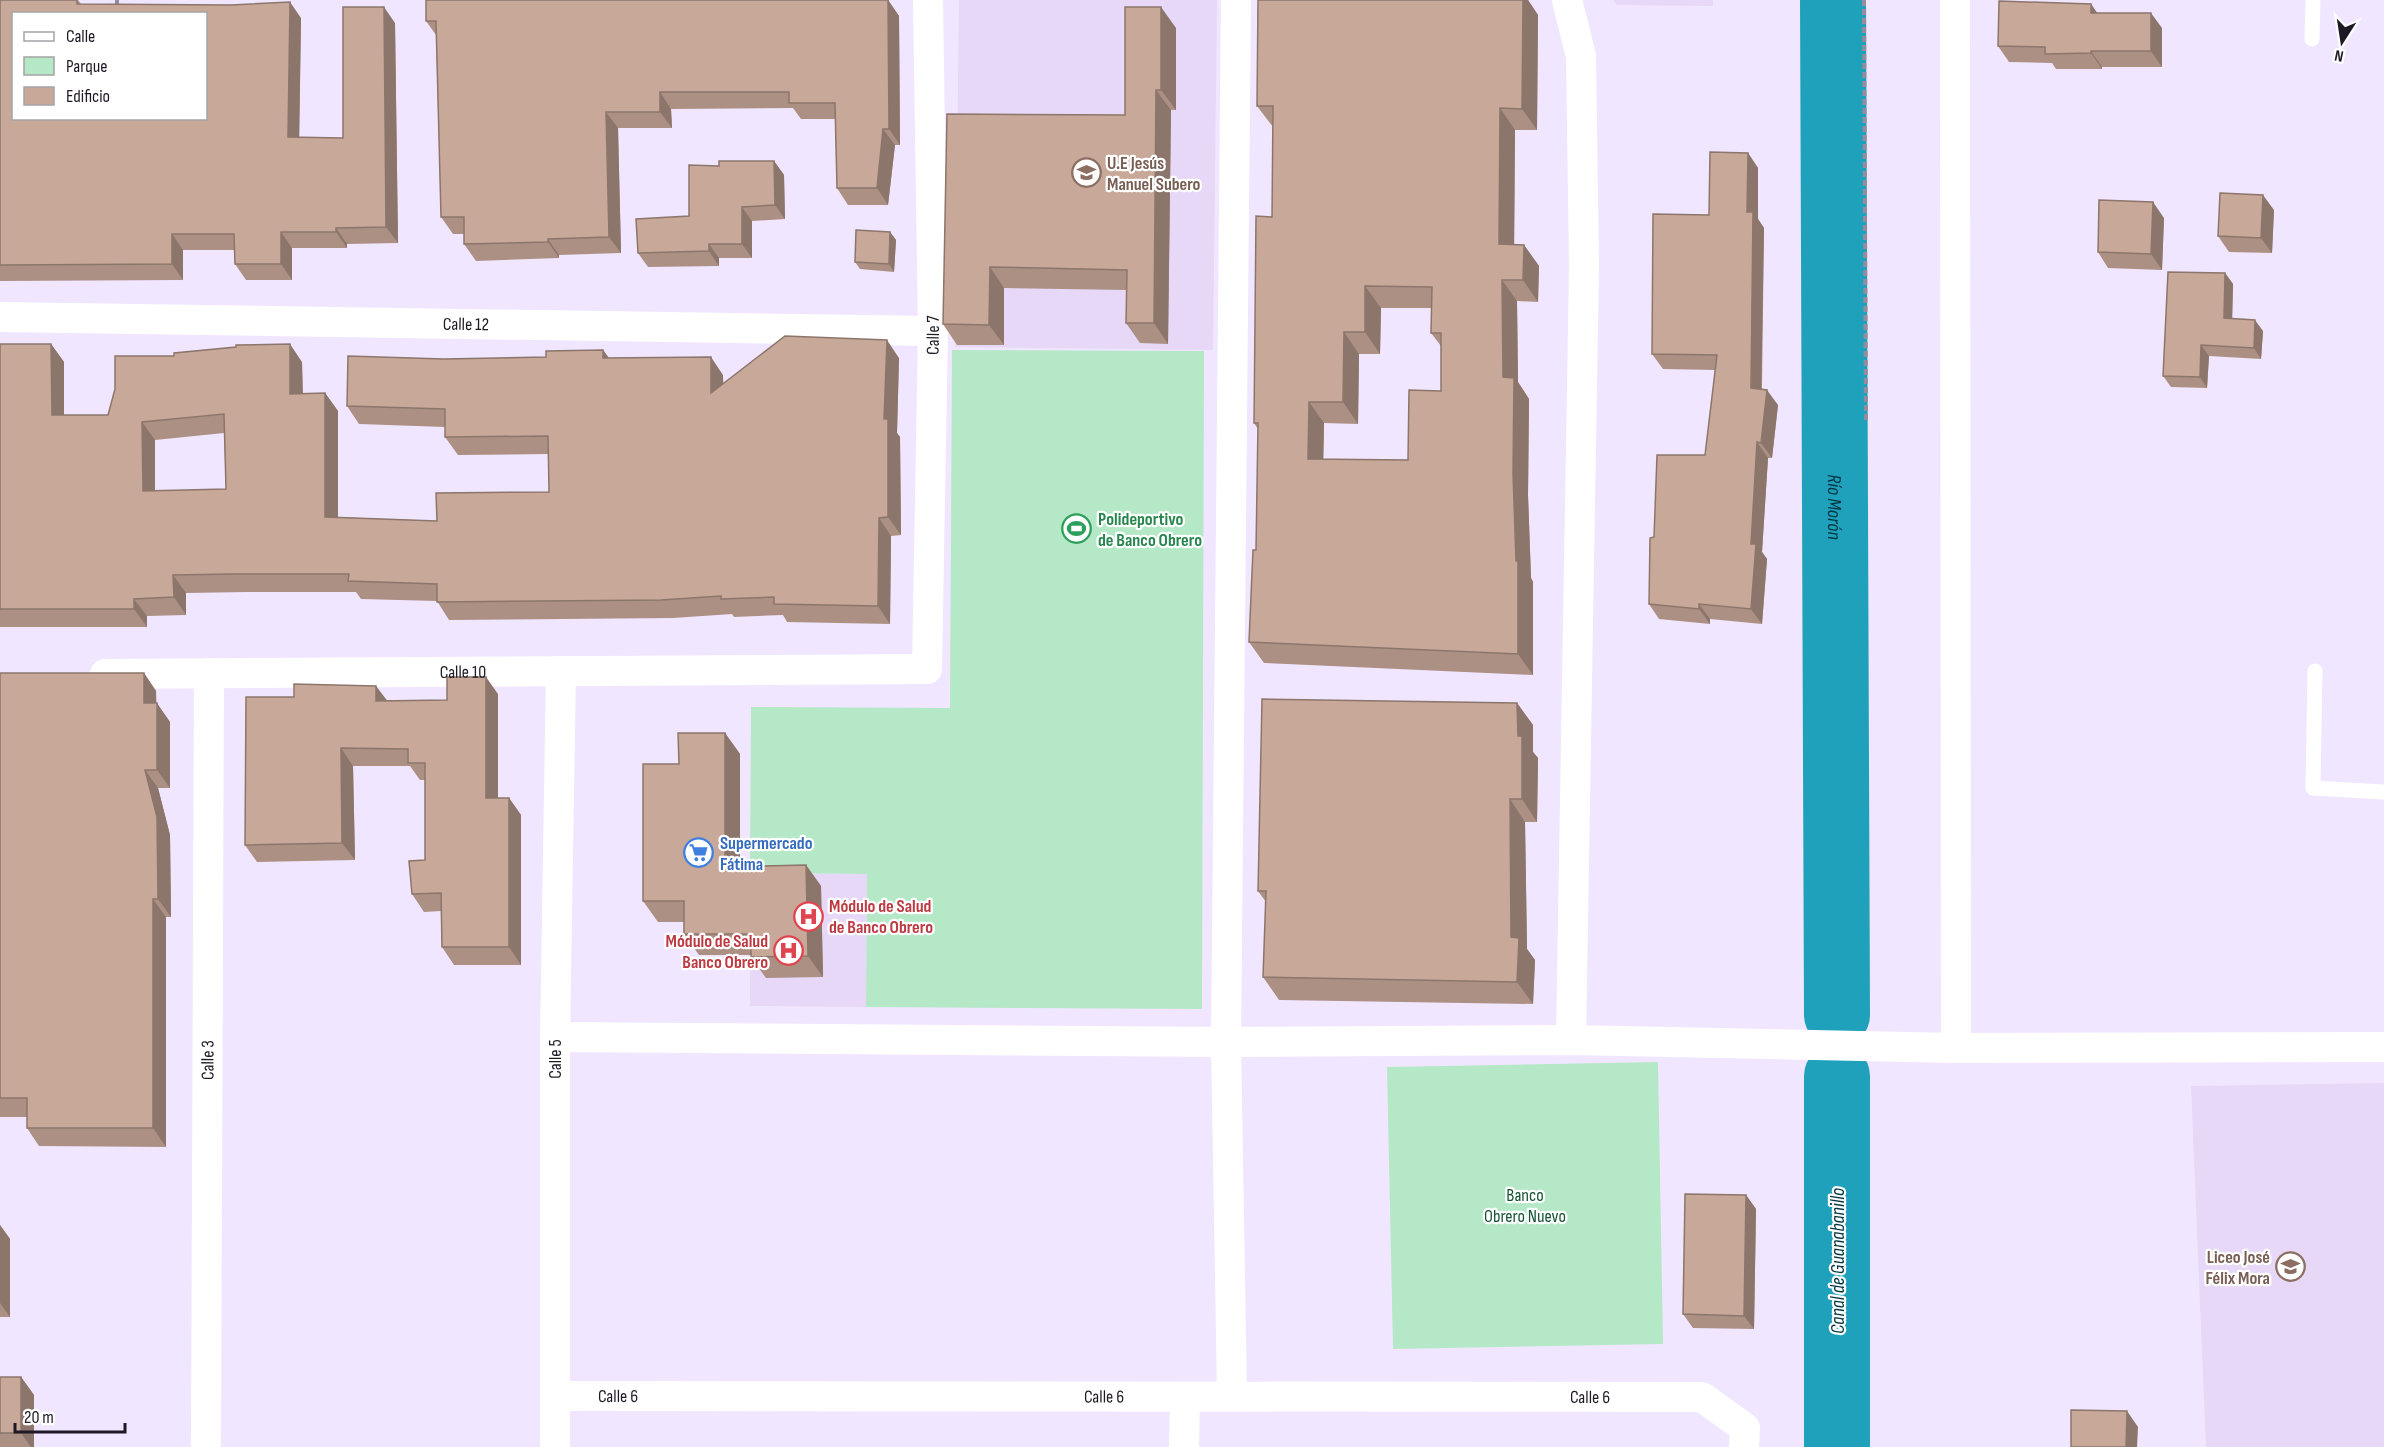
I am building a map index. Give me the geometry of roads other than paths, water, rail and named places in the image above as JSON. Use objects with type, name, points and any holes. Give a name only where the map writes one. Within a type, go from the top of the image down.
[{"type":"street","name":"Calle 7","points":[[927,669],[933,331],[928,0]]},
{"type":"street","points":[[1232,1395],[1226,1042],[1236,0]]},
{"type":"street","points":[[1567,0],[1581,56],[1584,266],[1570,1040]]},
{"type":"street","points":[[1955,0],[1956,1047]]},
{"type":"street","name":"Calle 12","points":[[0,316],[933,331]]},
{"type":"street","name":"Calle 10","points":[[81,674],[927,669]]},
{"type":"street","name":"Calle 5","points":[[555,1447],[555,1037],[561,671]]},
{"type":"street","name":"Calle 3","points":[[206,1447],[209,673]]},
{"type":"street","points":[[555,1037],[1226,1042],[1570,1040],[1956,1047],[2384,1047]]},
{"type":"street","name":"Calle 6","points":[[555,1396],[1185,1398],[1232,1395],[1654,1395],[1702,1397],[1745,1428],[1744,1447]]},
{"type":"street","points":[[1184,1447],[1185,1398]]},
{"type":"lane","points":[[2312,39],[2313,0]]},
{"type":"lane","points":[[2315,672],[2313,788],[2384,792]]},
{"type":"waterway","name":"Río Morón","points":[[1833,0],[1837,1015]]},
{"type":"waterway","name":"Canal de Guanabanillo","points":[[1837,1076],[1837,1447]]},
{"type":"place","name":"U.E Jesús Manuel Subero","points":[[1086,173]]},
{"type":"place","name":"Polideportivo de Banco Obrero","points":[[1077,529]]},
{"type":"place","name":"Supermercado Fátima","points":[[699,853]]},
{"type":"place","name":"Módulo de Salud de Banco Obrero","points":[[808,916]]},
{"type":"place","name":"Módulo de Salud Banco Obrero","points":[[789,951]]},
{"type":"place","name":"Liceo José Félix Mora","points":[[2291,1267]]},
{"type":"park label","name":"Banco Obrero Nuevo","points":[[1525,1205]]}]
